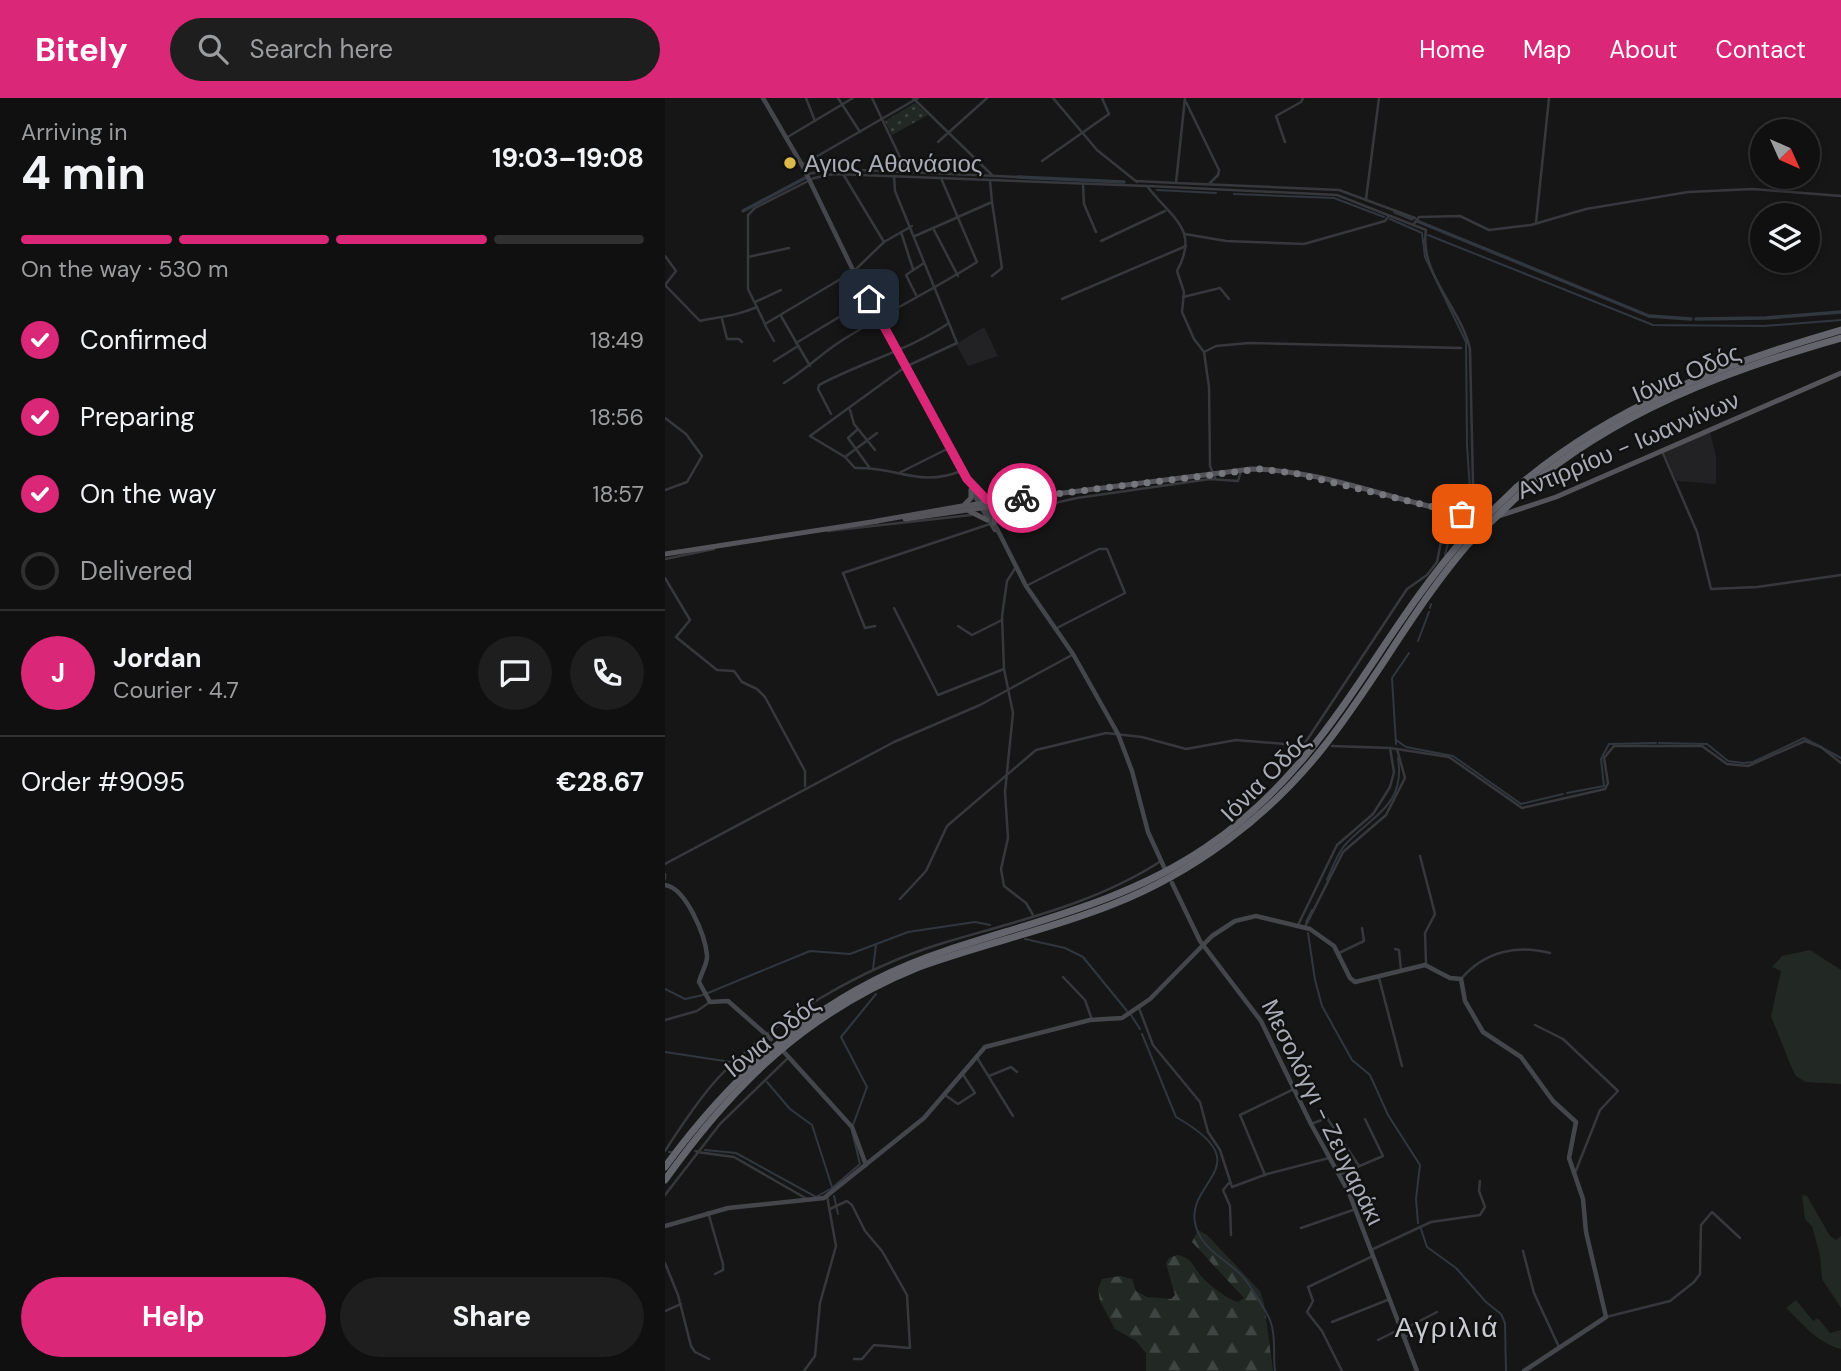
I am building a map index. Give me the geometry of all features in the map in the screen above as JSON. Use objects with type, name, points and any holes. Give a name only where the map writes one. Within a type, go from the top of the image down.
[{"type":"highway","name":"Ιόνια Οδός","points":[[665,1167],[710,1108],[755,1062],[797,1027],[848,993],[945,951],[1104,902],[1177,866],[1233,828],[1273,793],[1318,743],[1408,611],[1468,540],[1518,490],[1572,444],[1620,414],[1686,383],[1789,345],[1841,330]]},
{"type":"highway","name":"Ιόνια Οδός","points":[[1518,490],[1597,437],[1684,390],[1841,338]]},
{"type":"highway","name":"Ιόνια Οδός","points":[[665,1180],[711,1118],[742,1083],[787,1042],[837,1007],[887,979],[919,967],[1130,898],[1188,866],[1243,828],[1293,783],[1321,750],[1468,540]]},
{"type":"main road","points":[[763,98],[802,165],[854,271],[961,471],[1026,586],[1073,654],[1118,734],[1129,762],[1148,832],[1164,867]]},
{"type":"main road","name":"Αντιρρίου - Ιωαννίνων","points":[[665,556],[733,542],[960,508],[1242,470],[1290,472],[1462,514],[1493,517],[1523,510],[1841,373]]},
{"type":"main road","points":[[974,491],[987,500],[1002,503],[991,521]]},
{"type":"main road","points":[[974,491],[971,498],[960,508],[991,521]]},
{"type":"main road","name":"Μεσολόγγι - Ζευγαράκι","points":[[1172,883],[1203,945],[1253,1007],[1339,1175],[1356,1209],[1417,1371]]},
{"type":"main road","points":[[665,885],[674,887],[685,898],[703,942],[707,958],[699,982],[704,995],[710,1002],[728,1001],[771,1039]]},
{"type":"main road","points":[[665,1226],[708,1212],[747,1205],[810,1201],[827,1196],[924,1118],[985,1047],[1092,1020],[1122,1018],[1138,1008],[1226,925],[1247,917],[1298,925],[1328,940],[1339,953],[1351,981],[1358,982],[1378,974],[1426,965],[1452,979],[1461,979],[1465,1001],[1483,1032],[1521,1057],[1553,1101],[1576,1122],[1569,1155],[1583,1199],[1586,1232],[1606,1317],[1524,1371]]},
{"type":"main road","points":[[784,1052],[852,1127],[866,1166]]},
{"type":"street","points":[[806,98],[815,121]]},
{"type":"street","points":[[838,98],[860,132]]},
{"type":"street","points":[[786,138],[853,98]]},
{"type":"street","points":[[872,98],[907,172]]},
{"type":"street","points":[[975,98],[980,104]]},
{"type":"street","points":[[938,142],[987,98]]},
{"type":"street","points":[[1053,98],[1099,152],[1139,186]]},
{"type":"street","points":[[1042,161],[1109,113],[1102,98]]},
{"type":"street","points":[[1285,142],[1276,116],[1301,103],[1303,98]]},
{"type":"street","points":[[1366,199],[1380,98]]},
{"type":"street","points":[[1536,223],[1549,98]]},
{"type":"street","points":[[802,165],[916,99],[993,176]]},
{"type":"street","points":[[1185,99],[1219,172],[1209,184]]},
{"type":"street","points":[[1176,183],[1185,99]]},
{"type":"street","points":[[774,341],[748,289],[750,212],[808,178],[834,169],[1019,177]]},
{"type":"street","points":[[808,178],[843,174],[1331,194],[1426,230],[1425,247],[1429,263],[1464,331],[1470,349],[1473,485],[1462,514]]},
{"type":"street","points":[[843,174],[884,242]]},
{"type":"street","points":[[894,176],[895,191],[912,226],[933,288],[957,343],[905,367],[810,436],[845,457],[854,468],[869,467],[931,480],[961,471]]},
{"type":"street","points":[[784,383],[810,366],[827,350],[916,295],[958,276],[978,259],[957,219],[941,178]]},
{"type":"street","points":[[990,180],[1002,268],[992,276]]},
{"type":"street","points":[[1136,181],[1339,190],[1416,219],[1457,216],[1473,220],[1485,230],[1536,223],[1586,209],[1688,192],[1753,189],[1841,196]]},
{"type":"street","points":[[1083,184],[1084,204],[1096,233]]},
{"type":"street","points":[[1147,186],[1185,234],[1186,260],[1177,271],[1183,297],[1183,315],[1204,352],[1209,387],[1213,475]]},
{"type":"street","points":[[915,236],[934,230],[992,202]]},
{"type":"street","points":[[1101,241],[1166,210]]},
{"type":"street","points":[[1185,234],[1224,241],[1306,244],[1385,221],[1389,215]]},
{"type":"street","points":[[1413,225],[1416,219]]},
{"type":"street","points":[[765,324],[854,271],[884,242],[912,226]]},
{"type":"street","points":[[934,230],[958,276]]},
{"type":"street","points":[[900,232],[913,269]]},
{"type":"street","points":[[1062,299],[1186,246]]},
{"type":"street","points":[[748,257],[789,248]]},
{"type":"street","points":[[665,256],[676,271],[665,285],[699,320],[716,316],[722,320],[727,339],[739,339],[742,342]]},
{"type":"street","points":[[916,295],[906,276],[924,263]]},
{"type":"street","points":[[882,288],[892,310]]},
{"type":"street","points":[[1183,297],[1220,288],[1229,299]]},
{"type":"street","points":[[755,302],[781,290]]},
{"type":"street","points":[[774,361],[869,299]]},
{"type":"street","points":[[722,320],[757,307]]},
{"type":"street","points":[[781,316],[810,366]]},
{"type":"street","points":[[831,414],[818,386],[862,363],[896,351],[949,323]]},
{"type":"street","points":[[1204,352],[1216,346],[1249,343],[1461,348]]},
{"type":"street","points":[[849,408],[858,429],[876,450]]},
{"type":"street","points":[[665,418],[686,434],[702,456],[687,482],[665,490]]},
{"type":"street","points":[[858,429],[848,438],[869,467]]},
{"type":"street","points":[[845,457],[877,433]]},
{"type":"street","points":[[897,474],[949,448]]},
{"type":"street","points":[[1662,451],[1697,532],[1711,589],[1757,587],[1841,575]]},
{"type":"street","points":[[875,626],[865,628],[843,573],[991,521],[1067,500],[1213,475],[1238,481],[1242,470]]},
{"type":"street","points":[[1303,746],[1407,589],[1427,575],[1437,562],[1447,510]]},
{"type":"street","points":[[816,530],[836,531],[981,515]]},
{"type":"street","points":[[1026,586],[1100,548],[1107,549],[1125,593],[1055,629]]},
{"type":"street","points":[[1016,567],[1007,581],[1002,620],[1004,669],[1013,713],[1006,773],[1009,834],[1002,859],[1002,884],[1026,902],[1034,916]]},
{"type":"street","points":[[665,578],[690,620],[675,637],[717,670],[734,671],[742,682],[763,695],[805,771],[804,788]]},
{"type":"street","points":[[894,608],[939,695],[1004,669]]},
{"type":"street","points":[[958,626],[971,635],[1002,620]]},
{"type":"street","points":[[665,864],[804,788],[894,742],[947,721],[1073,654]]},
{"type":"street","points":[[900,899],[926,871],[947,826],[1036,750],[1103,734],[1118,734],[1186,749],[1236,740],[1309,746]]},
{"type":"street","points":[[1332,746],[1390,748],[1454,759],[1522,808],[1605,789],[1608,783],[1604,758],[1614,746],[1702,746],[1727,764],[1748,766],[1805,741],[1821,747],[1841,762]]},
{"type":"street","points":[[1298,925],[1337,845],[1373,814],[1390,787],[1394,772],[1390,748]]},
{"type":"street","points":[[1305,927],[1343,852],[1379,822],[1391,806],[1405,778],[1397,749]]},
{"type":"street","points":[[1420,856],[1436,914],[1425,933],[1426,965]]},
{"type":"street","points":[[665,1151],[717,1079],[765,1034],[828,996],[884,966],[931,947],[1034,916],[1112,888],[1161,861]]},
{"type":"street","points":[[665,874],[665,879]]},
{"type":"street","points":[[1339,953],[1364,942],[1366,938],[1362,928]]},
{"type":"street","points":[[1461,979],[1480,961],[1498,953],[1530,948],[1549,953]]},
{"type":"street","points":[[1395,949],[1399,950],[1401,970]]},
{"type":"street","points":[[1378,974],[1402,1066]]},
{"type":"street","points":[[1063,978],[1085,1000],[1092,1020]]},
{"type":"street","points":[[665,1020],[697,1011],[710,1002]]},
{"type":"street","points":[[1138,1008],[1157,1051],[1200,1102],[1208,1132],[1226,1163],[1229,1183],[1235,1188],[1265,1175],[1329,1158]]},
{"type":"street","points":[[1535,1025],[1569,1044],[1618,1093],[1600,1110],[1575,1173]]},
{"type":"street","points":[[976,1056],[1013,1116]]},
{"type":"street","points":[[665,1195],[697,1152],[734,1110],[789,1057]]},
{"type":"street","points":[[988,1076],[1011,1067],[1017,1072]]},
{"type":"street","points":[[945,1095],[958,1104],[975,1093],[962,1073]]},
{"type":"street","points":[[1265,1175],[1240,1115],[1294,1089]]},
{"type":"street","points":[[1311,1124],[1327,1118],[1359,1166]]},
{"type":"street","points":[[1339,1175],[1383,1156],[1366,1119]]},
{"type":"street","points":[[697,1152],[734,1157],[810,1201]]},
{"type":"street","points":[[1342,1371],[1322,1331],[1307,1312],[1313,1301],[1308,1287],[1431,1222],[1480,1216],[1485,1207],[1479,1191],[1480,1181]]},
{"type":"street","points":[[1229,1183],[1223,1189],[1230,1206],[1231,1235]]},
{"type":"street","points":[[804,1371],[815,1356],[820,1303],[837,1247],[827,1196]]},
{"type":"street","points":[[830,1209],[847,1201],[852,1205],[909,1300],[910,1348],[874,1345],[862,1359],[854,1359]]},
{"type":"street","points":[[1301,1228],[1356,1209]]},
{"type":"street","points":[[708,1212],[724,1267],[715,1274]]},
{"type":"street","points":[[1606,1317],[1667,1303],[1689,1287],[1700,1274],[1701,1228],[1711,1213],[1740,1238]]},
{"type":"street","points":[[1523,1251],[1533,1293],[1559,1347]]},
{"type":"street","points":[[665,1263],[681,1304],[691,1346],[695,1352],[709,1359]]},
{"type":"street","points":[[1332,1322],[1390,1299]]},
{"type":"street","points":[[665,1311],[681,1304]]},
{"type":"street","points":[[1378,1340],[1437,1312]]},
{"type":"street","points":[[1404,1338],[1436,1321]]},
{"type":"shaded area","points":[[984,327],[998,356],[968,366],[956,344]]},
{"type":"shaded area","points":[[1710,432],[1716,456],[1716,484],[1677,481],[1664,452]]},
{"type":"green space","points":[[915,103],[928,115],[892,135],[885,121]]},
{"type":"green space","points":[[1810,950],[1841,970],[1841,1084],[1806,1082],[1796,1076],[1771,1016],[1781,971],[1772,967],[1782,956]]},
{"type":"green space","points":[[1802,1195],[1807,1196],[1830,1236],[1836,1240],[1841,1236],[1841,1308],[1822,1279],[1820,1255],[1812,1226],[1805,1219]]},
{"type":"green space","points":[[1198,1230],[1207,1235],[1260,1291],[1273,1371],[1146,1371],[1146,1353],[1136,1341],[1115,1329],[1100,1301],[1098,1289],[1102,1279],[1120,1276],[1132,1279],[1136,1291],[1147,1297],[1171,1299],[1175,1295],[1166,1263],[1169,1258],[1177,1255],[1189,1260],[1204,1280],[1224,1295],[1238,1302],[1244,1298],[1192,1242]]},
{"type":"green space","points":[[1796,1300],[1813,1321],[1818,1318],[1830,1333],[1841,1330],[1841,1349],[1817,1337],[1786,1308]]},
{"type":"waterway","points":[[1018,177],[1124,182]]},
{"type":"waterway","points":[[743,211],[805,178]]},
{"type":"waterway","points":[[1157,190],[1216,193]]},
{"type":"waterway","points":[[1234,194],[1334,198],[1384,217]]},
{"type":"waterway","points":[[1395,212],[1412,219]]},
{"type":"waterway","points":[[1390,219],[1422,233],[1425,257],[1466,342],[1470,489]]},
{"type":"waterway","points":[[1417,221],[1649,316],[1691,319]]},
{"type":"waterway","points":[[1428,235],[1653,325],[1764,326],[1841,320]]},
{"type":"waterway","points":[[1696,319],[1766,318],[1841,312]]},
{"type":"waterway","points":[[1458,510],[1466,501]]},
{"type":"waterway","points":[[1445,555],[1455,515]]},
{"type":"waterway","points":[[1430,608],[1431,604]]},
{"type":"waterway","points":[[1418,641],[1429,612]]},
{"type":"waterway","points":[[1396,744],[1392,678],[1409,653]]},
{"type":"waterway","points":[[1659,743],[1707,744],[1728,761],[1743,763],[1753,762],[1804,738],[1841,758]]},
{"type":"waterway","points":[[1396,740],[1406,747],[1453,756],[1521,804],[1563,794]]},
{"type":"waterway","points":[[1567,793],[1604,786],[1601,759],[1609,744],[1656,743]]},
{"type":"waterway","points":[[1327,880],[1344,846],[1384,809],[1391,799],[1397,788],[1398,758]]},
{"type":"waterway","points":[[1306,922],[1312,910]]},
{"type":"waterway","points":[[708,993],[810,951],[850,954],[908,932],[975,922],[990,925]]},
{"type":"waterway","points":[[1308,933],[1322,1006],[1352,1060],[1370,1075],[1388,1115],[1420,1165],[1416,1199],[1418,1223]]},
{"type":"waterway","points":[[1025,939],[1065,948],[1083,957],[1127,1011]]},
{"type":"waterway","points":[[873,969],[876,945]]},
{"type":"waterway","points":[[665,989],[685,999],[703,995]]},
{"type":"waterway","points":[[853,1125],[867,1087],[841,1037],[876,994]]},
{"type":"waterway","points":[[1131,1015],[1140,1029]]},
{"type":"waterway","points":[[1142,1034],[1176,1117],[1202,1134],[1214,1149],[1217,1162],[1214,1174],[1199,1197],[1195,1211],[1196,1227],[1204,1243],[1246,1280],[1267,1314],[1273,1334],[1275,1371]]},
{"type":"waterway","points":[[665,1052],[731,1062]]},
{"type":"waterway","points":[[767,1082],[790,1109],[812,1125],[832,1187]]},
{"type":"waterway","points":[[705,1150],[736,1153],[816,1197],[832,1188],[860,1164],[852,1131]]},
{"type":"waterway","points":[[834,1196],[838,1214]]},
{"type":"waterway","points":[[1421,1229],[1427,1247],[1456,1268],[1486,1302],[1501,1314],[1505,1323],[1506,1371]]},
{"type":"way so far","points":[[1022,498],[1260,469],[1294,473],[1462,514]]},
{"type":"place","name":"Αγιος Αθανάσιος","points":[[790,163]]},
{"type":"district","name":"Αγριλιά","points":[[1447,1327]]},
{"type":"route","points":[[869,299],[967,479],[987,500],[999,502],[1022,498]]}]
